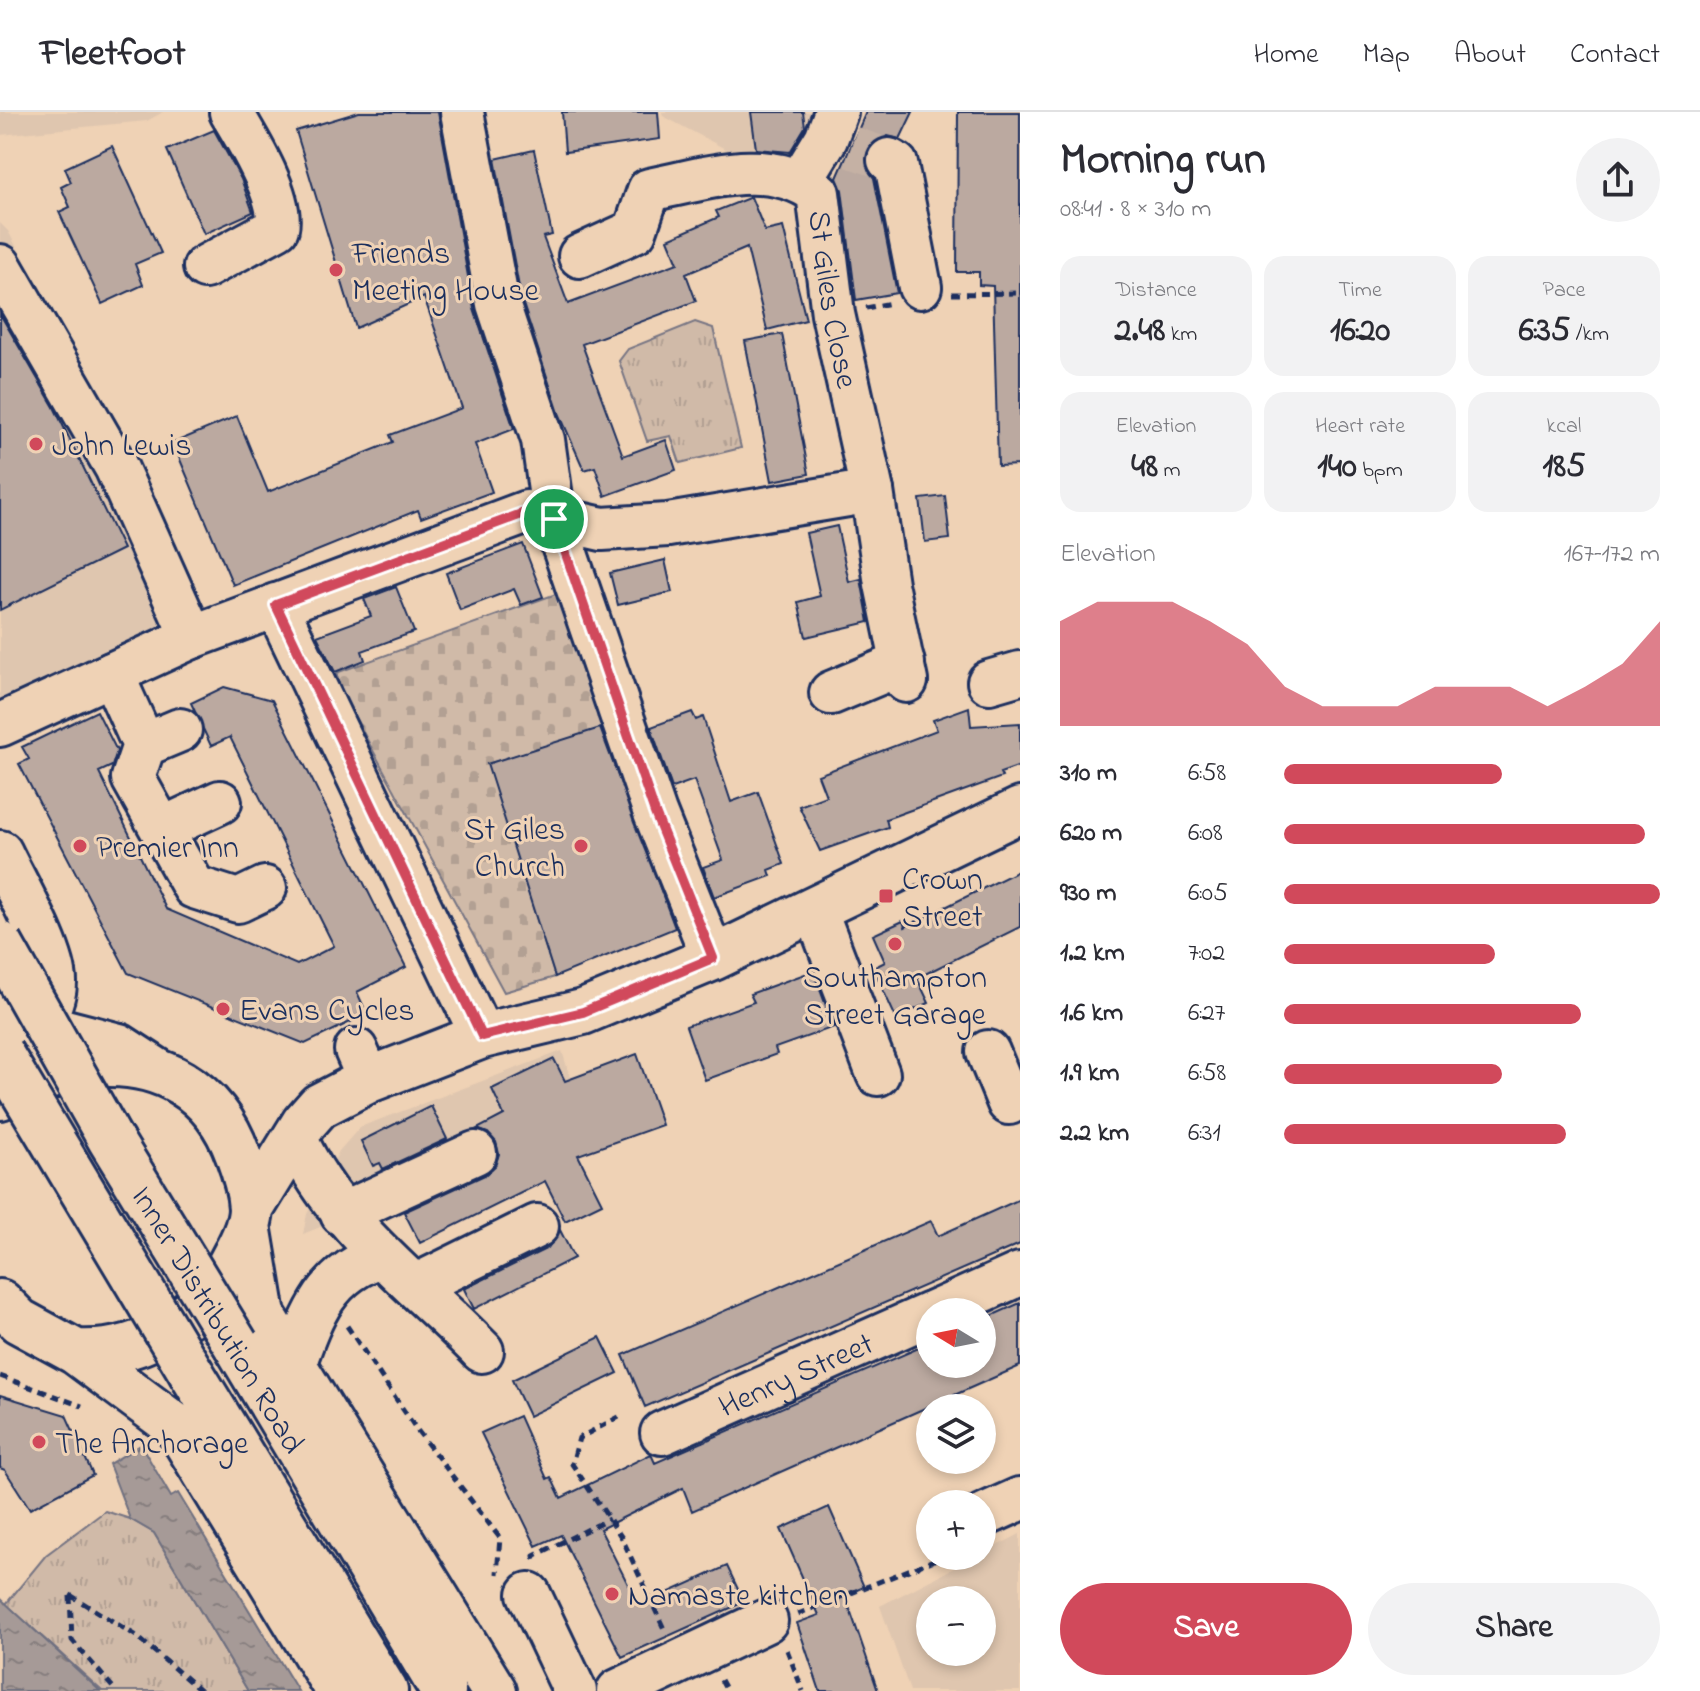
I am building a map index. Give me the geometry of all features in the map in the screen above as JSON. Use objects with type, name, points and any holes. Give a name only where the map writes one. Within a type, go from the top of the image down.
[{"type":"main road","points":[[38,1341],[127,1348],[149,1341],[177,1325],[226,1274],[250,1217],[295,1137],[319,1106],[363,1065],[583,1012],[713,958],[1020,810]]},
{"type":"main road","points":[[0,1095],[19,1020],[55,985],[53,971],[1,861]]},
{"type":"main road","name":"Inner Distribution Road","points":[[0,944],[102,1125],[443,1691]]},
{"type":"main road","name":"Inner Distribution Road","points":[[0,1053],[385,1691]]},
{"type":"main road","points":[[0,1095],[61,1072],[93,1065],[157,1070],[183,1081],[220,1116],[246,1176],[258,1302],[494,1691]]},
{"type":"main road","points":[[0,1302],[38,1341],[177,1427],[338,1691]]},
{"type":"street","points":[[205,267],[277,228],[279,219],[273,194],[231,112]]},
{"type":"street","points":[[462,112],[498,304],[543,440],[554,519],[655,813],[713,958]]},
{"type":"street","points":[[801,180],[851,139],[896,164],[920,287]]},
{"type":"street","name":"St Giles Close","points":[[580,256],[635,231],[649,190],[728,174],[767,172],[801,180],[818,193],[833,314],[872,491],[886,584],[904,672],[831,693]]},
{"type":"street","points":[[0,266],[116,467],[192,637]]},
{"type":"street","points":[[0,725],[192,637],[527,512],[602,529],[668,525],[872,491]]},
{"type":"street","points":[[276,605],[482,1036]]},
{"type":"street","points":[[112,674],[162,738],[133,778],[194,887],[238,901],[265,888]]},
{"type":"street","points":[[162,829],[220,802]]},
{"type":"street","points":[[815,909],[878,1074]]},
{"type":"street","points":[[19,1020],[119,1045],[157,1070]]},
{"type":"street","points":[[988,1052],[1009,1103],[1020,1097]]},
{"type":"street","points":[[295,1137],[308,1165],[342,1214],[415,1286],[456,1340]]},
{"type":"street","points":[[342,1214],[475,1153]]},
{"type":"street","points":[[415,1286],[537,1226]]},
{"type":"street","points":[[294,1365],[324,1294],[361,1262],[382,1256]]},
{"type":"street","name":"Henry Street","points":[[966,1298],[1020,1274]]},
{"type":"street","name":"Henry Street","points":[[662,1433],[916,1321]]},
{"type":"street","points":[[996,1510],[1020,1499]]},
{"type":"street","points":[[512,1589],[575,1691]]},
{"type":"street","points":[[618,1691],[766,1621]]},
{"type":"path","points":[[339,1315],[417,1430],[500,1538],[512,1589],[547,1586],[534,1556],[609,1519]]},
{"type":"path","points":[[0,1376],[88,1409]]},
{"type":"path","points":[[619,1417],[579,1438],[572,1464],[609,1519],[679,1661]]},
{"type":"path","points":[[814,1611],[916,1568]]},
{"type":"path","points":[[116,1691],[72,1640],[70,1595],[135,1635],[201,1691]]},
{"type":"shaded area","points":[[0,112],[163,112],[147,121],[0,135]]},
{"type":"shaded area","points":[[662,112],[816,112],[823,152],[752,163],[663,116]]},
{"type":"shaded area","points":[[0,223],[8,231],[189,571],[174,639],[0,709]]},
{"type":"shaded area","points":[[562,1051],[581,1112],[447,1176],[303,1234],[307,1214],[339,1151],[360,1127]]},
{"type":"shaded area","points":[[1020,1534],[1020,1691],[910,1691],[880,1606],[916,1587],[916,1666],[996,1666],[996,1586],[919,1586],[950,1570],[996,1570],[996,1546]]},
{"type":"green space","points":[[695,322],[713,328],[741,448],[680,463],[671,436],[647,441],[619,361],[628,349]]},
{"type":"green space","points":[[567,590],[609,726],[488,764],[555,977],[504,992],[344,697],[336,673]]},
{"type":"green space","points":[[105,1511],[130,1519],[154,1533],[248,1691],[102,1691],[6,1604],[46,1555]]},
{"type":"water","points":[[141,1445],[171,1497],[178,1493],[298,1691],[248,1691],[154,1533],[130,1519],[109,1464]]},
{"type":"water","points":[[0,1598],[100,1691],[0,1691]]},
{"type":"building","points":[[359,112],[438,112],[474,309],[514,429],[475,444],[492,492],[421,518],[418,510],[233,585],[173,443],[237,416],[268,492],[393,442],[390,435],[462,408],[424,297],[356,328],[296,131]]},
{"type":"building","points":[[562,112],[658,112],[660,139],[565,152]]},
{"type":"building","points":[[751,112],[803,112],[805,127],[790,152],[756,149]]},
{"type":"building","points":[[866,112],[913,112],[900,139],[888,136],[876,140],[868,149],[865,159],[874,178],[897,293],[856,300],[842,190],[837,178]]},
{"type":"building","points":[[958,112],[1020,112],[1020,465],[998,466],[993,286],[979,285],[979,272],[957,272]]},
{"type":"building","points":[[214,130],[241,179],[253,212],[204,234],[167,150]]},
{"type":"building","points":[[112,146],[161,253],[135,264],[143,285],[102,304],[59,212],[70,207],[61,187],[71,182],[65,168]]},
{"type":"building","points":[[534,150],[552,235],[543,237],[568,304],[678,263],[668,239],[719,217],[716,211],[751,197],[765,231],[783,227],[806,320],[767,330],[747,248],[686,274],[696,301],[582,344],[623,456],[666,440],[676,470],[605,496],[595,467],[584,470],[559,413],[521,298],[495,159]]},
{"type":"building","name":"John Lewis","points":[[0,314],[54,407],[123,549],[0,610]]},
{"type":"building","points":[[782,334],[809,474],[772,481],[745,341]]},
{"type":"building","points":[[945,496],[950,539],[925,542],[920,499]]},
{"type":"building","points":[[837,526],[849,582],[861,579],[869,622],[806,637],[798,602],[820,596],[806,533]]},
{"type":"building","points":[[523,544],[543,597],[521,605],[514,589],[460,610],[446,573]]},
{"type":"building","points":[[665,560],[672,592],[618,605],[610,573]]},
{"type":"building","points":[[396,587],[414,632],[362,651],[365,660],[335,672],[317,636],[371,616],[364,599]]},
{"type":"building","points":[[224,687],[272,700],[406,967],[357,992],[367,1014],[305,1044],[128,973],[19,764],[29,759],[22,747],[97,711],[117,751],[112,766],[99,772],[166,909],[297,965],[334,946],[230,737],[211,746],[191,703]]},
{"type":"building","points":[[969,707],[971,726],[1020,723],[1020,766],[1000,773],[1002,777],[886,819],[888,827],[820,851],[799,806],[826,796],[818,775],[937,730],[933,720]]},
{"type":"building","points":[[692,712],[696,720],[703,717],[731,802],[758,792],[784,864],[769,870],[771,876],[714,897],[703,867],[723,860],[694,780],[672,788],[651,727]]},
{"type":"building","name":"St Giles Church","points":[[600,728],[675,928],[555,977],[487,764]]},
{"type":"building","points":[[1020,870],[1020,927],[917,978],[929,1003],[896,1018],[873,968],[885,962],[873,935],[903,921],[905,927]]},
{"type":"building","points":[[813,971],[834,1027],[775,1048],[777,1054],[705,1080],[686,1026],[754,1002],[750,994]]},
{"type":"building","points":[[637,1054],[662,1125],[578,1155],[602,1203],[565,1221],[545,1181],[420,1243],[404,1212],[485,1175],[495,1166],[499,1154],[496,1142],[488,1133],[477,1129],[504,1115],[492,1089],[554,1059],[565,1081]]},
{"type":"building","points":[[431,1106],[447,1139],[383,1169],[380,1163],[373,1166],[361,1141]]},
{"type":"building","points":[[1020,1199],[1020,1244],[645,1407],[623,1355],[931,1221],[938,1236]]},
{"type":"building","points":[[560,1230],[574,1258],[474,1309],[464,1289],[548,1248]]},
{"type":"building","points":[[1020,1303],[1020,1366],[996,1377],[996,1314]]},
{"type":"building","points":[[600,1337],[618,1373],[529,1416],[512,1380]]},
{"type":"building","points":[[916,1349],[916,1378],[993,1378],[957,1394],[916,1394],[916,1412],[692,1511],[683,1488],[600,1529],[639,1606],[727,1566],[744,1602],[622,1657],[561,1535],[536,1546],[481,1433],[519,1416],[547,1479],[551,1477],[561,1498],[651,1454],[655,1463]]},
{"type":"building","name":"The Anchorage","points":[[0,1395],[66,1415],[93,1475],[30,1509],[5,1470],[0,1468]]},
{"type":"building","points":[[829,1507],[864,1587],[845,1595],[878,1691],[820,1691],[797,1623],[819,1615],[781,1529]]},
{"type":"tunnel","points":[[851,147],[889,160]]},
{"type":"place","name":"Friends Meeting House","points":[[336,270]]},
{"type":"place","name":"John Lewis","points":[[36,444]]},
{"type":"place","name":"Premier Inn","points":[[80,846]]},
{"type":"place","name":"St Giles Church","points":[[581,846]]},
{"type":"place","name":"Crown Street","points":[[886,896]]},
{"type":"place","name":"Southampton Street Garage","points":[[895,944]]},
{"type":"place","name":"Evans Cycles","points":[[223,1009]]},
{"type":"place","name":"The Anchorage","points":[[39,1442]]},
{"type":"place","name":"Namaste kitchen","points":[[612,1594]]},
{"type":"route","points":[[527,512],[554,519],[655,813],[713,958],[583,1012],[482,1036],[472,1009],[276,605],[527,512]]}]
